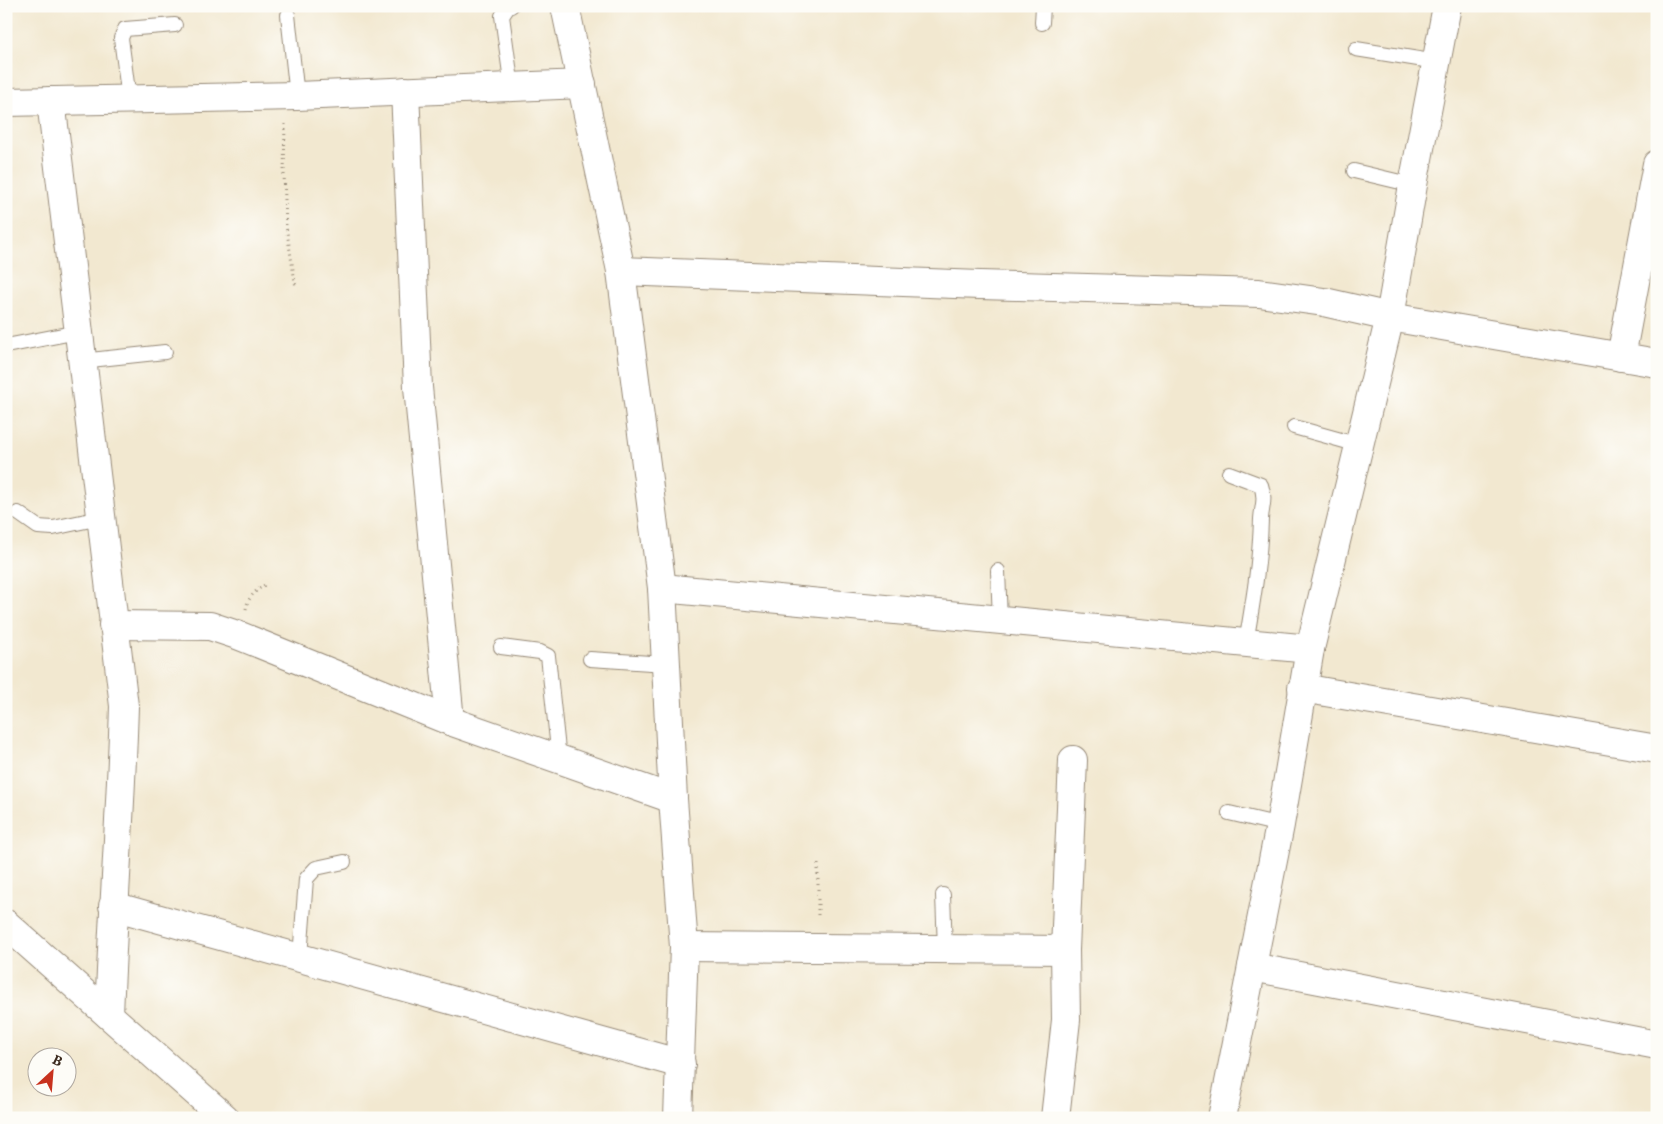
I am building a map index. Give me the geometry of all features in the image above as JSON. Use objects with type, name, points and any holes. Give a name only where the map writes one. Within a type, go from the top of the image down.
[{"type":"street","points":[[565,6],[621,271],[662,588],[673,799],[684,947],[678,1118]]},
{"type":"street","points":[[1222,1118],[1280,825],[1302,688],[1390,317],[1447,6]]},
{"type":"street","points":[[6,102],[291,96],[582,84]]},
{"type":"street","points":[[405,91],[418,387],[450,721]]},
{"type":"street","points":[[51,101],[124,706],[109,1015]]},
{"type":"street","points":[[1621,357],[1657,164]]},
{"type":"street","points":[[621,271],[980,285],[1259,293],[1324,302],[1390,317],[1657,363]]},
{"type":"street","points":[[662,588],[1310,649]]},
{"type":"street","points":[[113,625],[210,626],[240,636],[450,721],[673,799]]},
{"type":"street","points":[[1302,688],[1657,749]]},
{"type":"street","points":[[1055,1118],[1066,1020],[1065,950],[1073,760]]},
{"type":"street","points":[[113,906],[681,1064]]},
{"type":"street","points":[[6,924],[225,1118]]},
{"type":"street","points":[[684,947],[1065,950]]},
{"type":"street","points":[[1252,967],[1657,1045]]},
{"type":"lane","points":[[511,6],[508,7],[502,16],[512,88]]},
{"type":"lane","points":[[1042,23],[1043,6]]},
{"type":"lane","points":[[288,15],[291,96]]},
{"type":"lane","points":[[129,99],[121,38],[126,29],[175,25]]},
{"type":"lane","points":[[1356,49],[1437,62]]},
{"type":"lane","points":[[1354,171],[1413,185]]},
{"type":"lane","points":[[6,346],[78,332]]},
{"type":"lane","points":[[81,361],[165,352]]},
{"type":"lane","points":[[1294,427],[1359,445]]},
{"type":"lane","points":[[1229,472],[1261,485],[1265,496],[1261,516],[1261,545],[1246,643]]},
{"type":"lane","points":[[18,513],[38,527],[53,528],[100,518]]},
{"type":"lane","points":[[998,571],[1000,620]]},
{"type":"lane","points":[[501,647],[540,652],[548,656],[560,759]]},
{"type":"lane","points":[[590,659],[666,664]]},
{"type":"lane","points":[[1229,813],[1280,825]]},
{"type":"lane","points":[[300,958],[306,879],[316,868],[344,862]]},
{"type":"lane","points":[[943,894],[945,948]]},
{"type":"path","points":[[291,96],[284,173],[286,226],[296,288]]},
{"type":"path","points":[[818,864],[819,948]]}]
